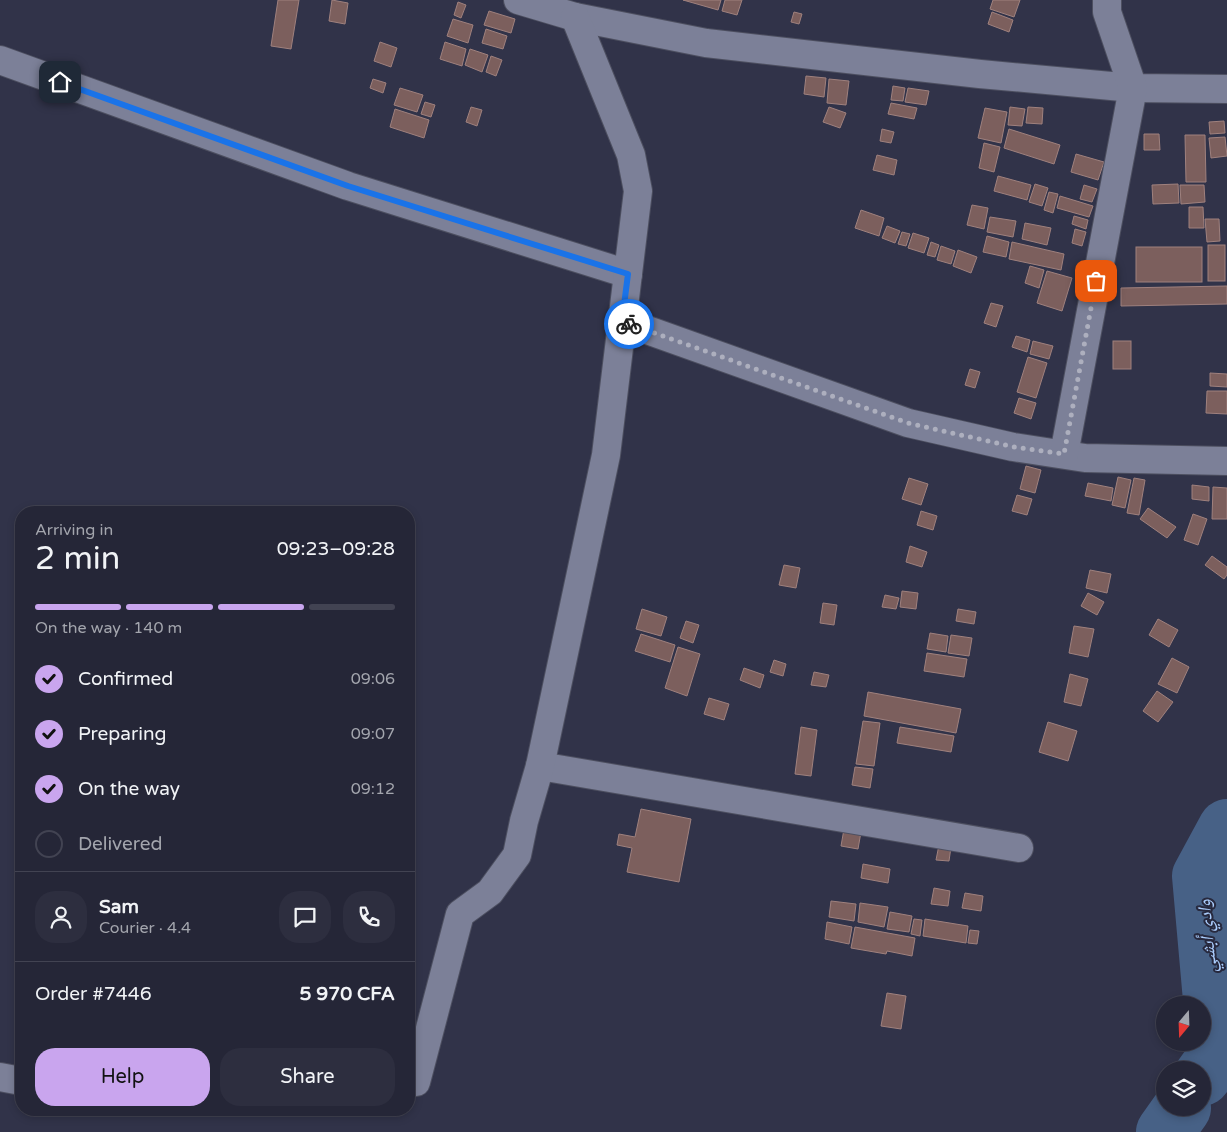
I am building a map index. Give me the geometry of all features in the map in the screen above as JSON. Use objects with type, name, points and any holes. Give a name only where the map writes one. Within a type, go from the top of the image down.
[{"type":"street","points":[[518,0],[575,17],[706,43],[980,74],[1133,88],[1227,89]]},
{"type":"street","points":[[1064,454],[1133,88],[1107,12],[1107,0]]},
{"type":"street","points":[[415,1082],[460,914],[490,892],[517,855],[524,821],[540,766],[606,455],[638,191],[631,155],[575,17]]},
{"type":"street","points":[[0,60],[348,186],[628,274]]},
{"type":"street","points":[[622,321],[908,423],[1014,447],[1085,458],[1227,461]]},
{"type":"street","points":[[540,766],[1020,848]]},
{"type":"street","points":[[0,1077],[15,1080]]},
{"type":"building","points":[[278,0],[299,0],[291,49],[271,46]]},
{"type":"building","points":[[332,0],[348,3],[345,24],[329,21]]},
{"type":"building","points":[[683,0],[721,0],[718,10]]},
{"type":"building","points":[[725,0],[742,0],[737,15],[722,11]]},
{"type":"building","points":[[993,0],[1020,0],[1014,17],[990,9]]},
{"type":"building","points":[[458,2],[466,5],[461,18],[454,15]]},
{"type":"building","points":[[489,11],[515,19],[511,33],[484,25]]},
{"type":"building","points":[[794,12],[802,14],[799,24],[791,22]]},
{"type":"building","points":[[992,12],[1013,20],[1009,32],[988,24]]},
{"type":"building","points":[[453,19],[473,25],[468,43],[447,36]]},
{"type":"building","points":[[486,29],[507,36],[503,49],[482,43]]},
{"type":"building","points":[[380,42],[397,48],[391,67],[374,61]]},
{"type":"building","points":[[445,42],[466,49],[462,66],[440,59]]},
{"type":"building","points":[[470,49],[488,55],[482,72],[465,65]]},
{"type":"building","points":[[491,56],[502,60],[496,76],[486,72]]},
{"type":"building","points":[[806,76],[826,78],[824,97],[804,94]]},
{"type":"building","points":[[373,79],[386,83],[383,93],[370,88]]},
{"type":"building","points":[[829,79],[849,81],[846,105],[827,103]]},
{"type":"building","points":[[893,86],[905,88],[903,101],[891,100]]},
{"type":"building","points":[[400,88],[423,95],[417,112],[394,105]]},
{"type":"building","points":[[908,88],[929,91],[926,105],[905,102]]},
{"type":"building","points":[[425,102],[435,105],[431,117],[421,114]]},
{"type":"building","points":[[891,103],[917,108],[914,119],[888,114]]},
{"type":"building","points":[[471,107],[482,110],[477,126],[466,122]]},
{"type":"building","points":[[829,107],[846,113],[840,128],[823,122]]},
{"type":"building","points":[[1010,107],[1025,109],[1022,126],[1008,125]]},
{"type":"building","points":[[1028,107],[1043,108],[1042,124],[1026,123]]},
{"type":"building","points":[[985,108],[1007,112],[1001,143],[978,138]]},
{"type":"building","points":[[395,109],[429,120],[424,138],[390,127]]},
{"type":"building","points":[[1224,121],[1225,133],[1210,134],[1209,122]]},
{"type":"building","points":[[882,129],[894,132],[891,143],[880,141]]},
{"type":"building","points":[[1009,129],[1060,145],[1054,164],[1004,148]]},
{"type":"building","points":[[1144,134],[1159,134],[1160,150],[1144,150]]},
{"type":"building","points":[[1185,135],[1205,135],[1206,182],[1186,182]]},
{"type":"building","points":[[1225,137],[1227,156],[1211,158],[1209,138]]},
{"type":"building","points":[[984,143],[1000,147],[994,172],[979,168]]},
{"type":"building","points":[[1076,154],[1104,162],[1098,180],[1071,172]]},
{"type":"building","points":[[877,155],[897,160],[894,175],[873,170]]},
{"type":"building","points":[[998,176],[1031,185],[1027,200],[994,191]]},
{"type":"building","points":[[1035,184],[1048,188],[1042,206],[1029,202]]},
{"type":"building","points":[[1178,184],[1179,203],[1153,204],[1152,185]]},
{"type":"building","points":[[1084,185],[1097,189],[1092,202],[1080,199]]},
{"type":"building","points":[[1180,185],[1204,185],[1205,202],[1181,204]]},
{"type":"building","points":[[1049,192],[1058,194],[1053,213],[1044,210]]},
{"type":"building","points":[[1060,196],[1093,206],[1089,217],[1057,208]]},
{"type":"building","points":[[972,205],[988,208],[984,229],[967,225]]},
{"type":"building","points":[[1189,207],[1203,207],[1204,228],[1189,228]]},
{"type":"building","points":[[861,210],[884,218],[879,236],[855,228]]},
{"type":"building","points":[[1074,216],[1088,220],[1086,229],[1072,224]]},
{"type":"building","points":[[990,217],[1016,221],[1013,237],[987,232]]},
{"type":"building","points":[[1205,219],[1219,219],[1220,241],[1207,242]]},
{"type":"building","points":[[1025,223],[1051,228],[1047,245],[1022,239]]},
{"type":"building","points":[[887,226],[900,231],[895,243],[882,238]]},
{"type":"building","points":[[1075,229],[1086,232],[1082,246],[1072,243]]},
{"type":"building","points":[[902,232],[910,234],[906,246],[898,244]]},
{"type":"building","points":[[913,233],[929,238],[924,253],[908,248]]},
{"type":"building","points":[[987,236],[1009,242],[1006,257],[983,252]]},
{"type":"building","points":[[931,242],[939,245],[935,257],[927,255]]},
{"type":"building","points":[[1012,242],[1064,254],[1061,270],[1009,259]]},
{"type":"building","points":[[1208,245],[1225,245],[1225,281],[1208,281]]},
{"type":"building","points":[[941,246],[955,251],[951,264],[937,260]]},
{"type":"building","points":[[1136,247],[1202,247],[1202,282],[1136,282]]},
{"type":"building","points":[[958,250],[977,257],[971,273],[953,266]]},
{"type":"building","points":[[1030,266],[1044,270],[1039,288],[1025,283]]},
{"type":"building","points":[[1047,271],[1072,278],[1062,311],[1037,303]]},
{"type":"building","points":[[1227,286],[1227,304],[1121,306],[1121,288]]},
{"type":"building","points":[[991,303],[1003,306],[996,327],[984,323]]},
{"type":"building","points":[[1016,336],[1030,340],[1027,352],[1012,347]]},
{"type":"building","points":[[1033,341],[1053,346],[1049,359],[1030,354]]},
{"type":"building","points":[[1113,341],[1131,341],[1131,369],[1113,369]]},
{"type":"building","points":[[1028,357],[1047,363],[1036,398],[1017,392]]},
{"type":"building","points":[[970,369],[980,372],[975,388],[965,385]]},
{"type":"building","points":[[1210,373],[1227,374],[1227,387],[1210,386]]},
{"type":"building","points":[[1207,391],[1227,391],[1227,414],[1206,413]]},
{"type":"building","points":[[1019,398],[1036,403],[1031,419],[1014,413]]},
{"type":"building","points":[[1026,466],[1041,470],[1035,493],[1020,489]]},
{"type":"building","points":[[1118,477],[1131,480],[1125,508],[1112,505]]},
{"type":"building","points":[[909,478],[928,484],[921,505],[902,499]]},
{"type":"building","points":[[1134,478],[1145,480],[1139,515],[1127,513]]},
{"type":"building","points":[[1088,483],[1113,488],[1111,501],[1085,496]]},
{"type":"building","points":[[1192,485],[1209,487],[1209,501],[1192,499]]},
{"type":"building","points":[[1213,487],[1227,488],[1227,519],[1212,519]]},
{"type":"building","points":[[1017,495],[1032,499],[1027,515],[1012,511]]},
{"type":"building","points":[[1148,508],[1176,527],[1167,538],[1140,519]]},
{"type":"building","points":[[921,511],[937,516],[933,530],[917,525]]},
{"type":"building","points":[[1193,514],[1207,519],[1198,545],[1184,540]]},
{"type":"building","points":[[910,546],[927,552],[922,567],[906,562]]},
{"type":"building","points":[[1212,556],[1227,567],[1227,575],[1224,579],[1205,565]]},
{"type":"building","points":[[784,565],[800,568],[796,588],[779,585]]},
{"type":"building","points":[[1090,570],[1111,574],[1107,593],[1086,588]]},
{"type":"building","points":[[902,591],[918,593],[916,609],[900,607]]},
{"type":"building","points":[[1088,593],[1104,602],[1097,615],[1081,606]]},
{"type":"building","points":[[885,595],[899,598],[896,609],[882,607]]},
{"type":"building","points":[[823,603],[837,605],[834,625],[820,623]]},
{"type":"building","points":[[642,609],[667,617],[661,636],[636,629]]},
{"type":"building","points":[[958,609],[976,612],[974,624],[956,621]]},
{"type":"building","points":[[1158,619],[1178,630],[1169,647],[1149,635]]},
{"type":"building","points":[[686,621],[699,625],[693,643],[680,638]]},
{"type":"building","points":[[1074,626],[1094,629],[1088,657],[1069,653]]},
{"type":"building","points":[[930,633],[948,636],[946,652],[927,649]]},
{"type":"building","points":[[641,634],[675,645],[670,662],[635,651]]},
{"type":"building","points":[[951,635],[972,638],[969,656],[948,653]]},
{"type":"building","points":[[678,647],[700,654],[687,696],[665,688]]},
{"type":"building","points":[[927,653],[967,659],[964,677],[924,671]]},
{"type":"building","points":[[1172,658],[1189,667],[1177,693],[1158,684]]},
{"type":"building","points":[[774,660],[786,664],[783,676],[770,672]]},
{"type":"building","points":[[744,668],[764,675],[760,688],[740,680]]},
{"type":"building","points":[[814,672],[829,675],[826,687],[811,685]]},
{"type":"building","points":[[1070,674],[1088,679],[1081,706],[1064,702]]},
{"type":"building","points":[[1157,691],[1173,702],[1158,722],[1143,711]]},
{"type":"building","points":[[868,692],[961,709],[956,733],[864,716]]},
{"type":"building","points":[[709,698],[729,704],[724,720],[704,714]]},
{"type":"building","points":[[863,721],[880,723],[874,766],[856,764]]},
{"type":"building","points":[[1048,722],[1077,731],[1068,761],[1039,752]]},
{"type":"building","points":[[801,727],[817,730],[811,776],[795,774]]},
{"type":"building","points":[[900,727],[954,736],[951,752],[897,743]]},
{"type":"building","points":[[855,767],[873,769],[870,788],[852,785]]},
{"type":"building","points":[[641,809],[691,819],[679,882],[627,872],[632,848],[617,845],[619,834],[635,837]]},
{"type":"building","points":[[844,829],[861,832],[858,849],[841,846]]},
{"type":"building","points":[[939,845],[951,847],[949,861],[936,860]]},
{"type":"building","points":[[863,864],[890,869],[888,883],[861,878]]},
{"type":"building","points":[[934,888],[950,891],[948,906],[931,904]]},
{"type":"building","points":[[965,893],[983,896],[981,911],[962,908]]},
{"type":"building","points":[[831,901],[856,904],[854,921],[829,917]]},
{"type":"building","points":[[860,903],[888,907],[884,927],[858,922]]},
{"type":"building","points":[[890,912],[912,916],[909,932],[887,929]]},
{"type":"building","points":[[914,919],[922,920],[920,936],[911,934]]},
{"type":"building","points":[[925,919],[968,926],[966,943],[923,936]]},
{"type":"building","points":[[827,922],[852,927],[849,944],[825,939]]},
{"type":"building","points":[[855,927],[915,938],[912,956],[887,951],[886,954],[851,948]]},
{"type":"building","points":[[970,930],[979,931],[977,944],[968,943]]},
{"type":"building","points":[[887,993],[906,996],[901,1029],[881,1026]]},
{"type":"waterway","name":"وادي أبشي","points":[[1211,1064],[1217,1056],[1201,876],[1227,828]]},
{"type":"waterway","name":"وادي أبشي","points":[[1165,1132],[1176,1116]]},
{"type":"way so far","points":[[629,324],[908,423],[1014,447],[1064,454],[1096,281]]},
{"type":"route","points":[[60,82],[260,152],[348,186],[628,274],[622,321],[629,324]]}]
